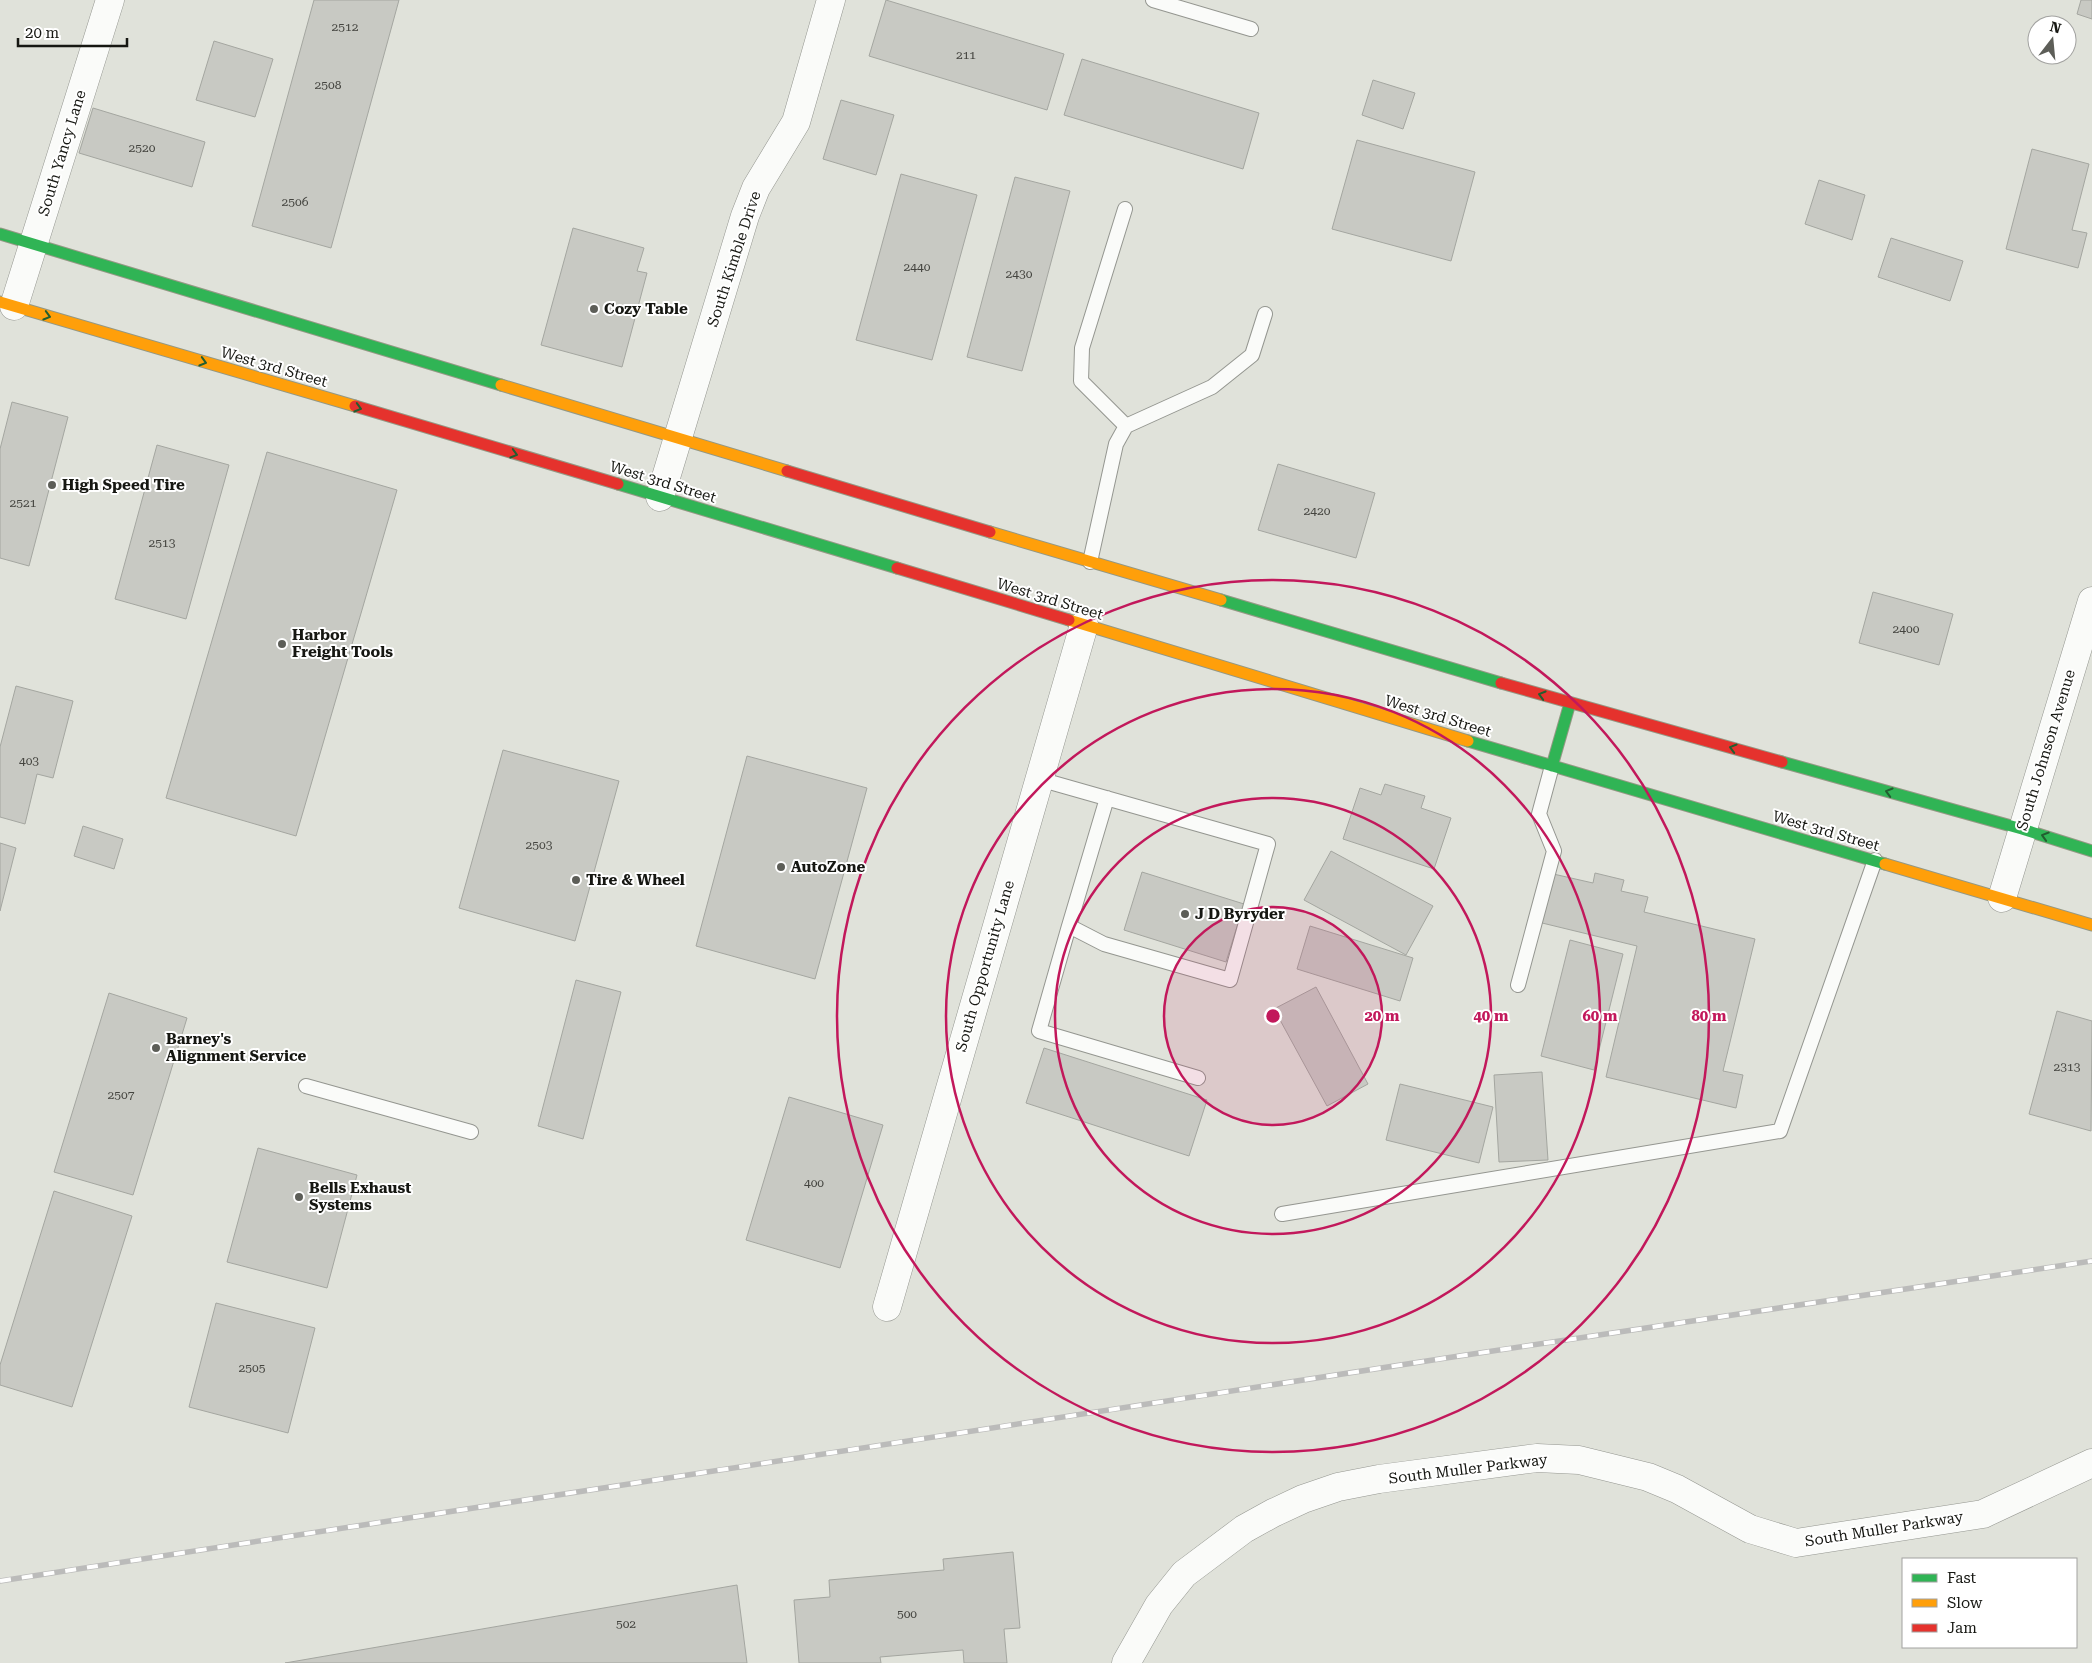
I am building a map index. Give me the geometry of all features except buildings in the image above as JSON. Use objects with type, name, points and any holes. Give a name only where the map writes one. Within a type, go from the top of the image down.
[{"type":"main road","points":[[0,234],[1090,562],[1570,703],[2022,829],[2092,851]]},
{"type":"main road","name":"West 3rd Street","points":[[7,304],[660,497],[1552,766],[2092,925]]},
{"type":"main road","points":[[1552,766],[1570,703]]},
{"type":"street","name":"South Yancy Lane","points":[[7,304],[33,245],[110,0]]},
{"type":"street","name":"South Kimble Drive","points":[[660,497],[745,216],[756,188],[796,122],[831,0]]},
{"type":"street","name":"South Johnson Avenue","points":[[2002,898],[2092,601]]},
{"type":"street","name":"South Opportunity Lane","points":[[887,1307],[1084,625]]},
{"type":"street","name":"South Muller Parkway","points":[[1126,1663],[1159,1605],[1184,1574],[1244,1529],[1303,1499],[1338,1487],[1378,1479],[1537,1458],[1579,1460],[1648,1477],[1677,1489],[1750,1529],[1796,1543],[1983,1514],[2092,1463]]},
{"type":"lane","points":[[1153,0],[1251,29]]},
{"type":"lane","points":[[1125,209],[1082,348],[1081,382],[1126,426]]},
{"type":"lane","points":[[1090,562],[1116,444],[1126,426],[1212,387],[1252,355],[1265,314]]},
{"type":"lane","points":[[1518,985],[1554,851],[1539,814],[1552,766]]},
{"type":"lane","points":[[1039,779],[1268,844],[1230,980],[1104,944],[1069,926]]},
{"type":"lane","points":[[1107,798],[1039,1031],[1198,1078]]},
{"type":"lane","points":[[1282,1214],[1780,1131],[1875,860]]},
{"type":"lane","points":[[306,1086],[471,1132]]},
{"type":"railway","points":[[0,1581],[1446,1358],[2092,1261]]},
{"type":"traffic: fast","points":[[0,234],[501,385]]},
{"type":"traffic: fast","points":[[618,484],[897,568]]},
{"type":"traffic: fast","points":[[1221,600],[1501,683]]},
{"type":"traffic: fast","points":[[1552,766],[1570,703]]},
{"type":"traffic: fast","points":[[1468,741],[1885,864]]},
{"type":"traffic: fast","points":[[1782,762],[2022,829],[2092,851]]},
{"type":"traffic: slow","points":[[0,302],[355,406]]},
{"type":"traffic: slow","points":[[501,385],[787,471]]},
{"type":"traffic: slow","points":[[990,532],[1221,600]]},
{"type":"traffic: slow","points":[[1069,620],[1468,741]]},
{"type":"traffic: slow","points":[[1885,864],[2092,925]]},
{"type":"traffic: jam","points":[[355,406],[618,484]]},
{"type":"traffic: jam","points":[[787,471],[990,532]]},
{"type":"traffic: jam","points":[[897,568],[1069,620]]},
{"type":"traffic: jam","points":[[1501,683],[1782,762]]},
{"type":"place","name":"Cozy Table","points":[[594,309]]},
{"type":"place","name":"High Speed Tire","points":[[52,485]]},
{"type":"place","name":"Harbor Freight Tools","points":[[282,644]]},
{"type":"place","name":"AutoZone","points":[[781,867]]},
{"type":"place","name":"Tire & Wheel","points":[[576,880]]},
{"type":"place","name":"J D Byryder","points":[[1185,914]]},
{"type":"place","name":"Barney's Alignment Service","points":[[156,1048]]},
{"type":"place","name":"Bells Exhaust Systems","points":[[299,1197]]}]
